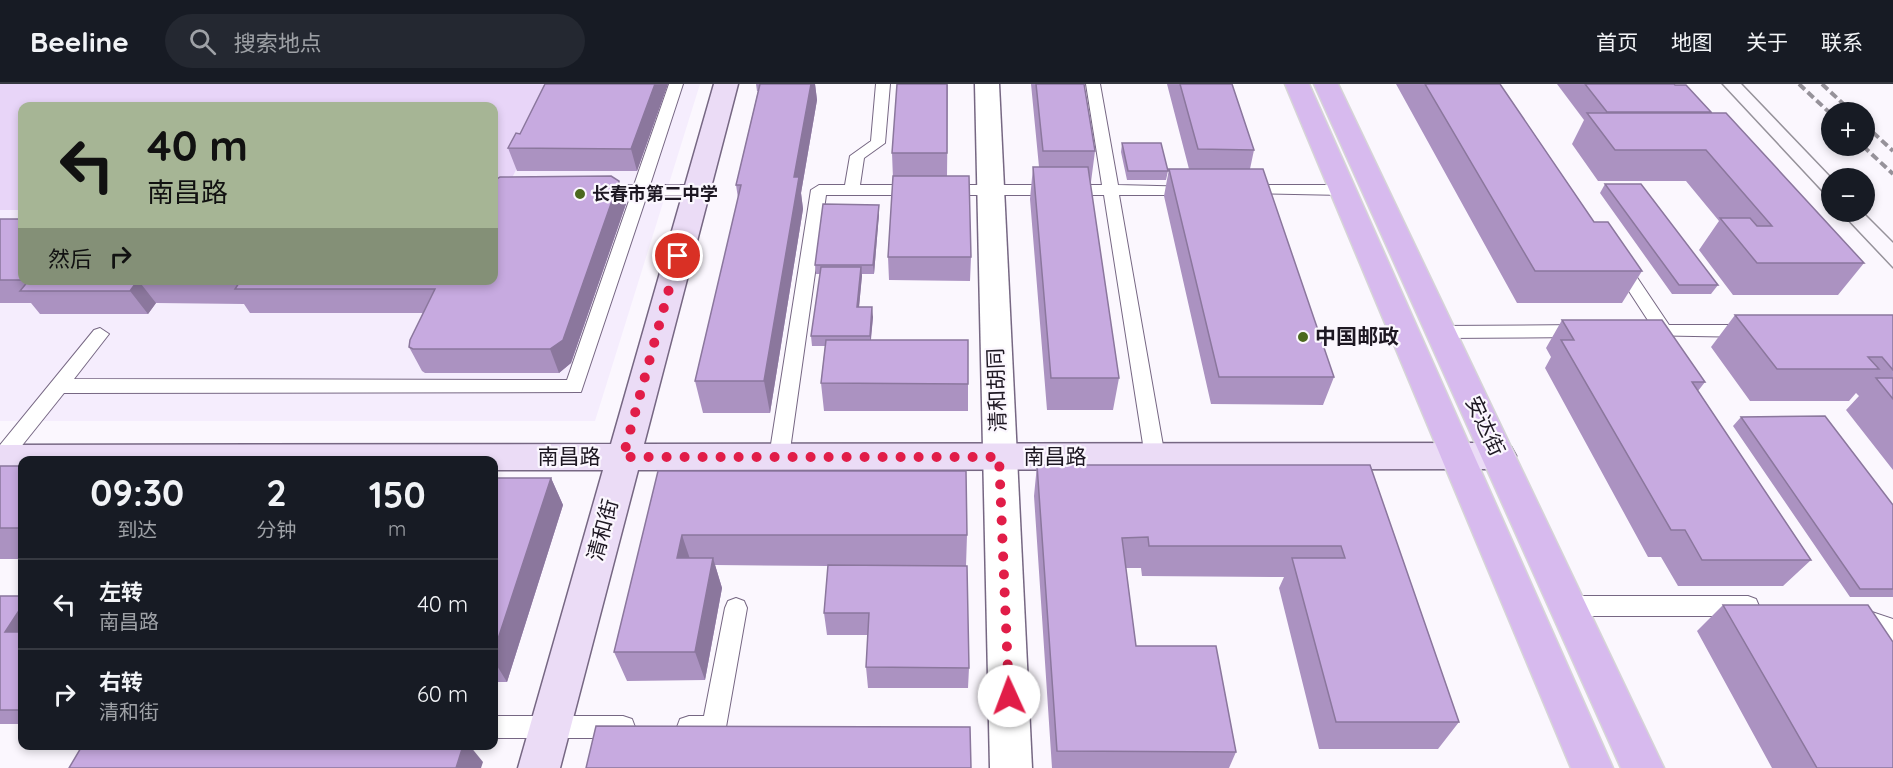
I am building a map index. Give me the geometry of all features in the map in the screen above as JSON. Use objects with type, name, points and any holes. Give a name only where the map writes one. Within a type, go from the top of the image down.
[{"type":"main road","name":"安达街","points":[[1297,84],[1592,768]]},
{"type":"main road","name":"安达街","points":[[1326,84],[1643,768]]},
{"type":"street","name":"清和街","points":[[539,768],[726,84]]},
{"type":"street","name":"清和胡同","points":[[987,84],[1011,768]]},
{"type":"street","name":"南昌路","points":[[498,458],[1499,456]]},
{"type":"street","name":"南昌路","points":[[0,458],[18,458]]},
{"type":"lane","points":[[58,386],[574,387],[676,84]]},
{"type":"lane","points":[[852,190],[857,156],[878,143],[883,84]]},
{"type":"lane","points":[[1093,84],[1155,457]]},
{"type":"lane","points":[[581,189],[697,190]]},
{"type":"lane","points":[[779,457],[819,190],[1204,190]]},
{"type":"lane","points":[[1227,190],[1343,190]]},
{"type":"lane","points":[[1611,252],[1664,331]]},
{"type":"lane","points":[[1441,332],[1605,331]]},
{"type":"lane","points":[[1629,331],[1767,331]]},
{"type":"lane","points":[[0,458],[100,333]]},
{"type":"lane","points":[[1568,606],[1772,606]]},
{"type":"lane","points":[[498,728],[714,728],[736,608]]},
{"type":"lane","points":[[1840,612],[1891,628],[1893,632]]},
{"type":"shaded area","name":"长春市第二中学","points":[[0,84],[700,84],[595,421],[0,421]]},
{"type":"shaded area","points":[[0,84],[558,84],[512,178],[498,178],[498,102],[18,102],[18,210],[0,210]]},
{"type":"building","points":[[545,84],[655,84],[631,149],[508,148],[516,133],[520,134]]},
{"type":"building","points":[[760,84],[811,84],[794,177],[799,177],[764,381],[695,381],[741,185],[736,185]]},
{"type":"building","points":[[897,84],[947,84],[947,153],[892,153]]},
{"type":"building","points":[[1036,84],[1084,84],[1095,151],[1043,151]]},
{"type":"building","points":[[1180,84],[1232,84],[1254,150],[1198,149]]},
{"type":"building","points":[[1425,84],[1500,84],[1594,222],[1608,222],[1642,271],[1535,271]]},
{"type":"building","points":[[1585,84],[1686,85],[1711,112],[1607,112]]},
{"type":"building","points":[[1587,113],[1726,113],[1821,216],[1821,222],[1826,222],[1864,263],[1757,263],[1720,218],[1750,218],[1757,226],[1772,226],[1706,150],[1615,150]]},
{"type":"building","points":[[1122,143],[1161,143],[1168,171],[1128,171]]},
{"type":"building","points":[[1033,167],[1088,167],[1119,378],[1051,378]]},
{"type":"building","points":[[1169,169],[1263,169],[1334,377],[1219,377]]},
{"type":"building","points":[[611,176],[619,181],[563,340],[550,349],[413,349],[409,347],[410,340],[435,289],[235,289],[238,285],[498,285],[498,178]]},
{"type":"building","points":[[893,176],[969,176],[971,257],[888,257]]},
{"type":"building","points":[[1605,184],[1641,184],[1718,285],[1679,285]]},
{"type":"building","points":[[823,204],[879,205],[873,265],[815,265]]},
{"type":"building","points":[[0,219],[18,219],[18,280],[0,280]]},
{"type":"building","points":[[821,267],[861,267],[857,307],[872,307],[870,336],[811,336]]},
{"type":"building","points":[[25,285],[134,285],[130,291],[20,291]]},
{"type":"building","points":[[1735,315],[1893,315],[1893,370],[1882,357],[1868,357],[1879,369],[1777,369]]},
{"type":"building","points":[[1562,320],[1662,320],[1705,382],[1692,382],[1811,560],[1702,560],[1685,530],[1671,530],[1561,340],[1574,340]]},
{"type":"building","points":[[826,340],[968,340],[968,384],[821,383]]},
{"type":"building","points":[[1876,378],[1893,378],[1893,399]]},
{"type":"building","points":[[1825,416],[1893,505],[1893,589],[1860,589],[1741,417]]},
{"type":"building","points":[[1037,465],[1370,465],[1459,722],[1336,722],[1292,558],[1345,558],[1341,546],[1149,546],[1148,537],[1122,538],[1136,646],[1216,646],[1236,752],[1057,751]]},
{"type":"building","points":[[0,466],[18,466],[18,528],[0,528]]},
{"type":"building","points":[[658,471],[966,471],[967,535],[682,535],[677,558],[713,558],[695,652],[614,652]]},
{"type":"building","points":[[498,478],[551,478],[498,639]]},
{"type":"building","points":[[828,565],[967,566],[969,668],[866,667],[869,613],[824,613]]},
{"type":"building","points":[[0,596],[18,596],[18,612],[5,632],[18,632],[18,710],[0,710]]},
{"type":"building","points":[[1723,605],[1868,605],[1893,642],[1893,768],[1817,768]]},
{"type":"building","points":[[596,726],[970,727],[971,768],[586,768]]},
{"type":"building","points":[[80,750],[462,750],[456,768],[69,768]]},
{"type":"tram line","points":[[1722,84],[1821,190]]},
{"type":"tram line","points":[[1742,84],[1822,168]]},
{"type":"tram line","points":[[1849,222],[1893,268]]},
{"type":"tram line","points":[[1873,222],[1893,242]]},
{"type":"railway","points":[[1799,84],[1821,105]]},
{"type":"railway","points":[[1822,84],[1841,102]]},
{"type":"railway","points":[[1875,134],[1893,151]]},
{"type":"railway","points":[[1874,156],[1893,174]]},
{"type":"place","name":"长春市第二中学","points":[[580,194]]},
{"type":"place","name":"中国邮政","points":[[1303,337]]},
{"type":"route","points":[[678,256],[623,457],[999,457],[1009,696]]}]
